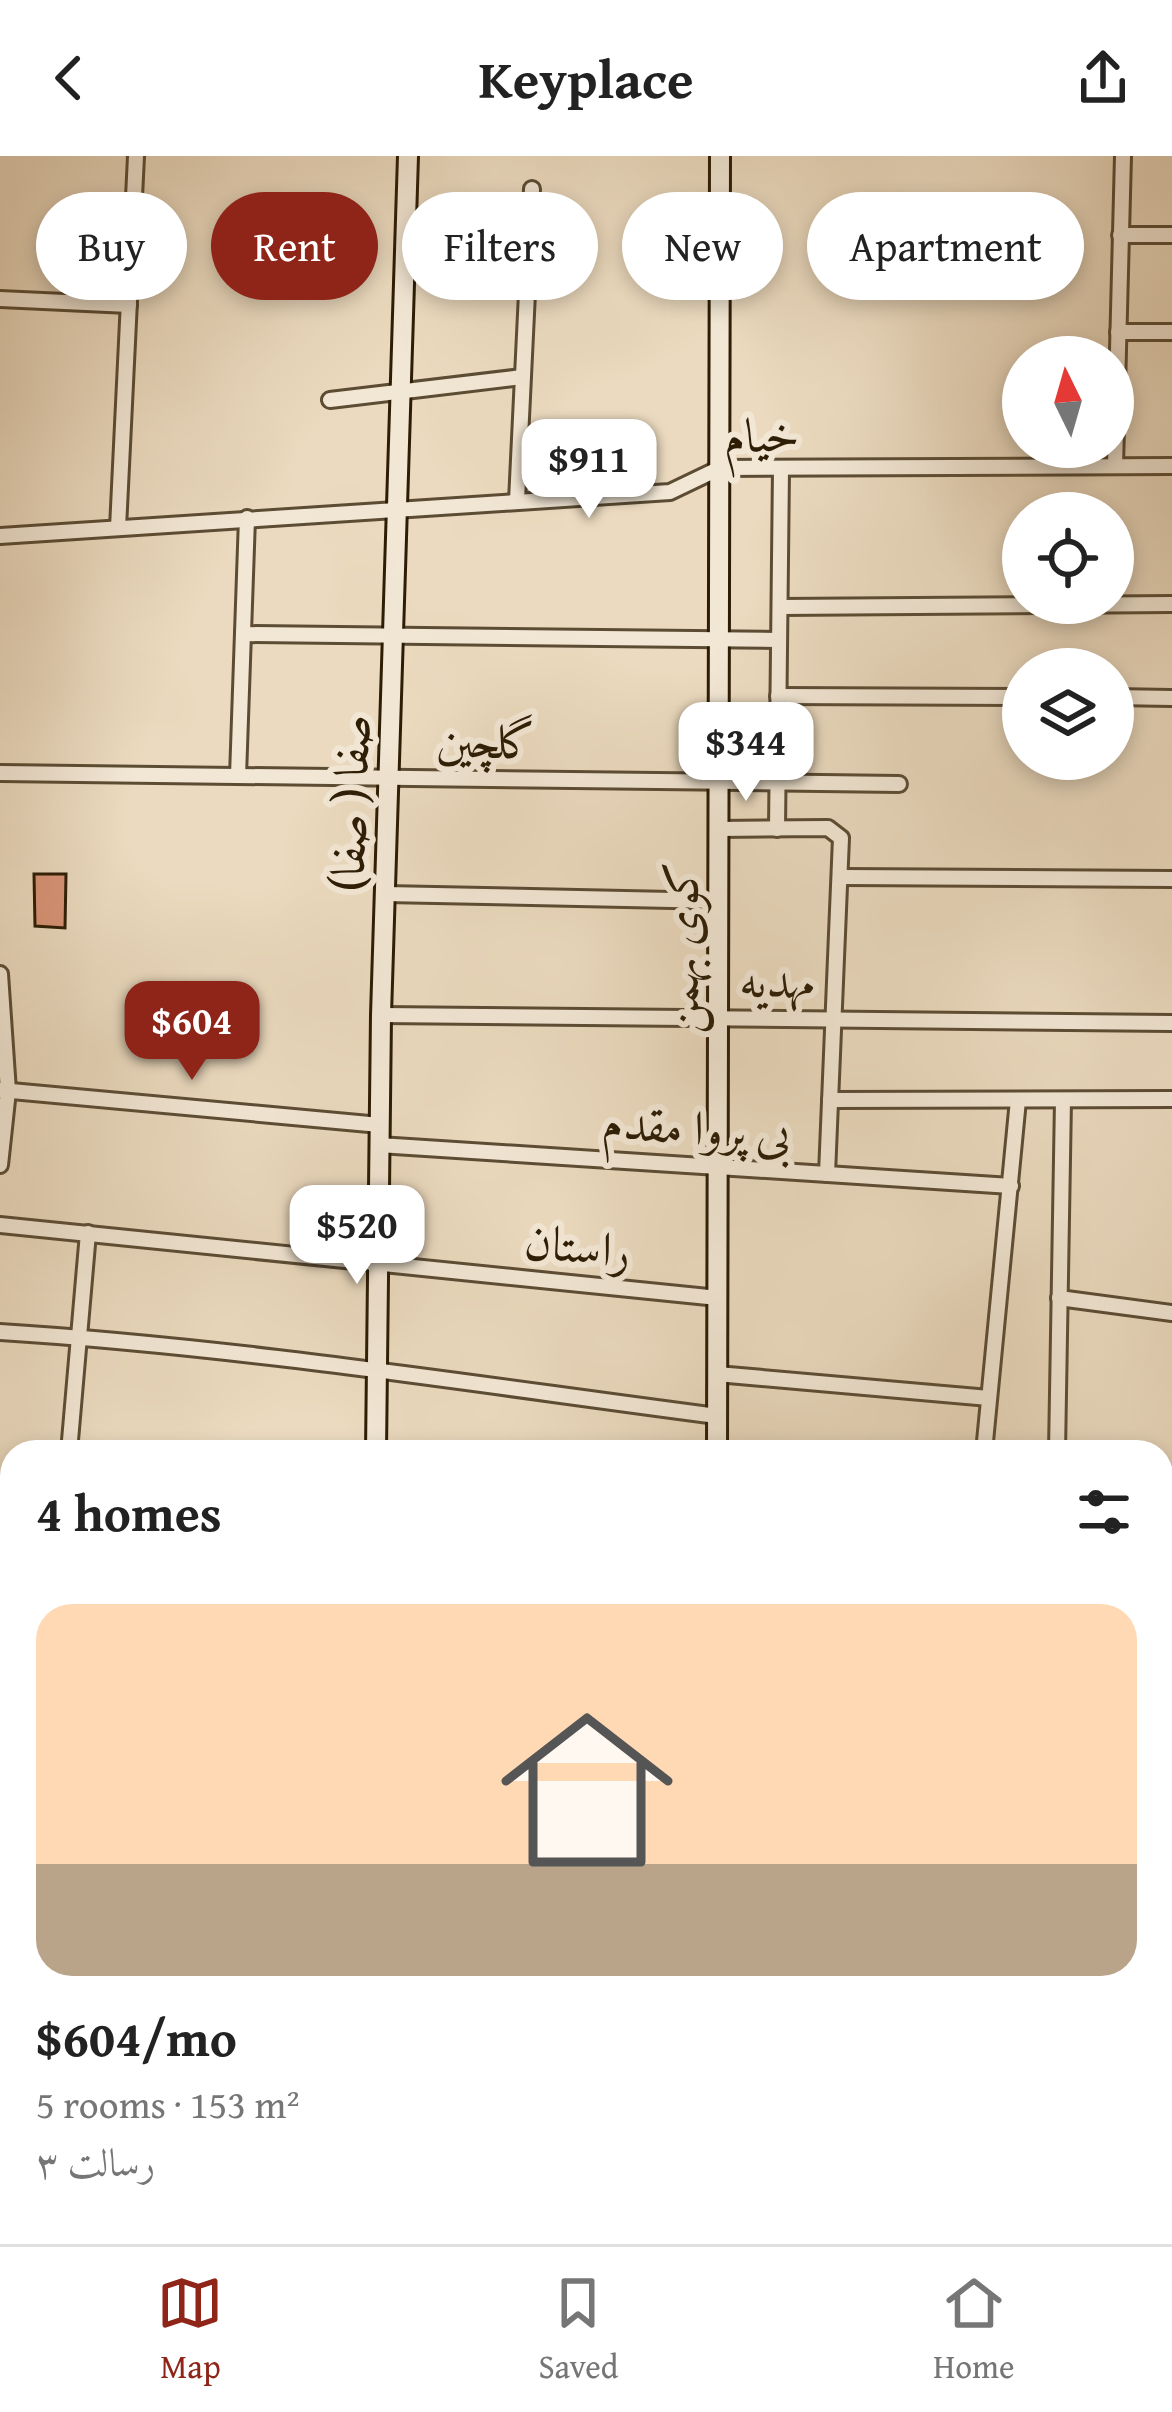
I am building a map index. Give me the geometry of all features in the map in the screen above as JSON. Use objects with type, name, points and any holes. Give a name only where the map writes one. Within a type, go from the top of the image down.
[{"type":"street","points":[[118,528],[136,156]]},
{"type":"street","name":"صفا ( صفا)","points":[[376,1440],[381,1015],[409,156]]},
{"type":"street","name":"کوی بهمن","points":[[717,1440],[720,156]]},
{"type":"street","points":[[1118,336],[1123,156]]},
{"type":"street","points":[[517,500],[532,189]]},
{"type":"street","points":[[1120,236],[1172,235]]},
{"type":"street","points":[[0,299],[129,305]]},
{"type":"street","points":[[1118,332],[1172,332]]},
{"type":"street","points":[[330,400],[522,377]]},
{"type":"street","name":"خیام","points":[[1134,466],[1172,466]]},
{"type":"street","name":"خیام","points":[[0,536],[670,492],[719,468],[1002,467]]},
{"type":"street","points":[[777,829],[781,469]]},
{"type":"street","points":[[238,776],[248,518]]},
{"type":"street","points":[[780,607],[1172,604]]},
{"type":"street","points":[[243,634],[779,640]]},
{"type":"street","points":[[778,696],[1002,697]]},
{"type":"street","points":[[1134,698],[1172,698]]},
{"type":"street","name":"گلچین","points":[[0,772],[899,784]]},
{"type":"street","points":[[719,830],[835,830],[843,847],[827,1174]]},
{"type":"street","points":[[842,877],[1172,879]]},
{"type":"street","points":[[385,894],[719,902]]},
{"type":"street","points":[[0,974],[4,1090],[0,1165]]},
{"type":"street","name":"مهدیه","points":[[381,1015],[1172,1023]]},
{"type":"street","points":[[4,1090],[380,1125]]},
{"type":"street","points":[[830,1100],[1172,1100]]},
{"type":"street","points":[[985,1440],[1018,1100]]},
{"type":"street","points":[[1057,1440],[1063,1100]]},
{"type":"street","name":"بی پروا مقدم","points":[[380,1145],[1011,1186]]},
{"type":"street","name":"راستان","points":[[0,1225],[718,1298]]},
{"type":"street","points":[[70,1440],[88,1233]]},
{"type":"street","points":[[1059,1298],[1172,1312]]},
{"type":"street","points":[[0,1332],[376,1371],[717,1416]]},
{"type":"street","points":[[717,1374],[989,1398]]},
{"type":"building","points":[[34,874],[66,874],[65,928],[35,926]]}]
